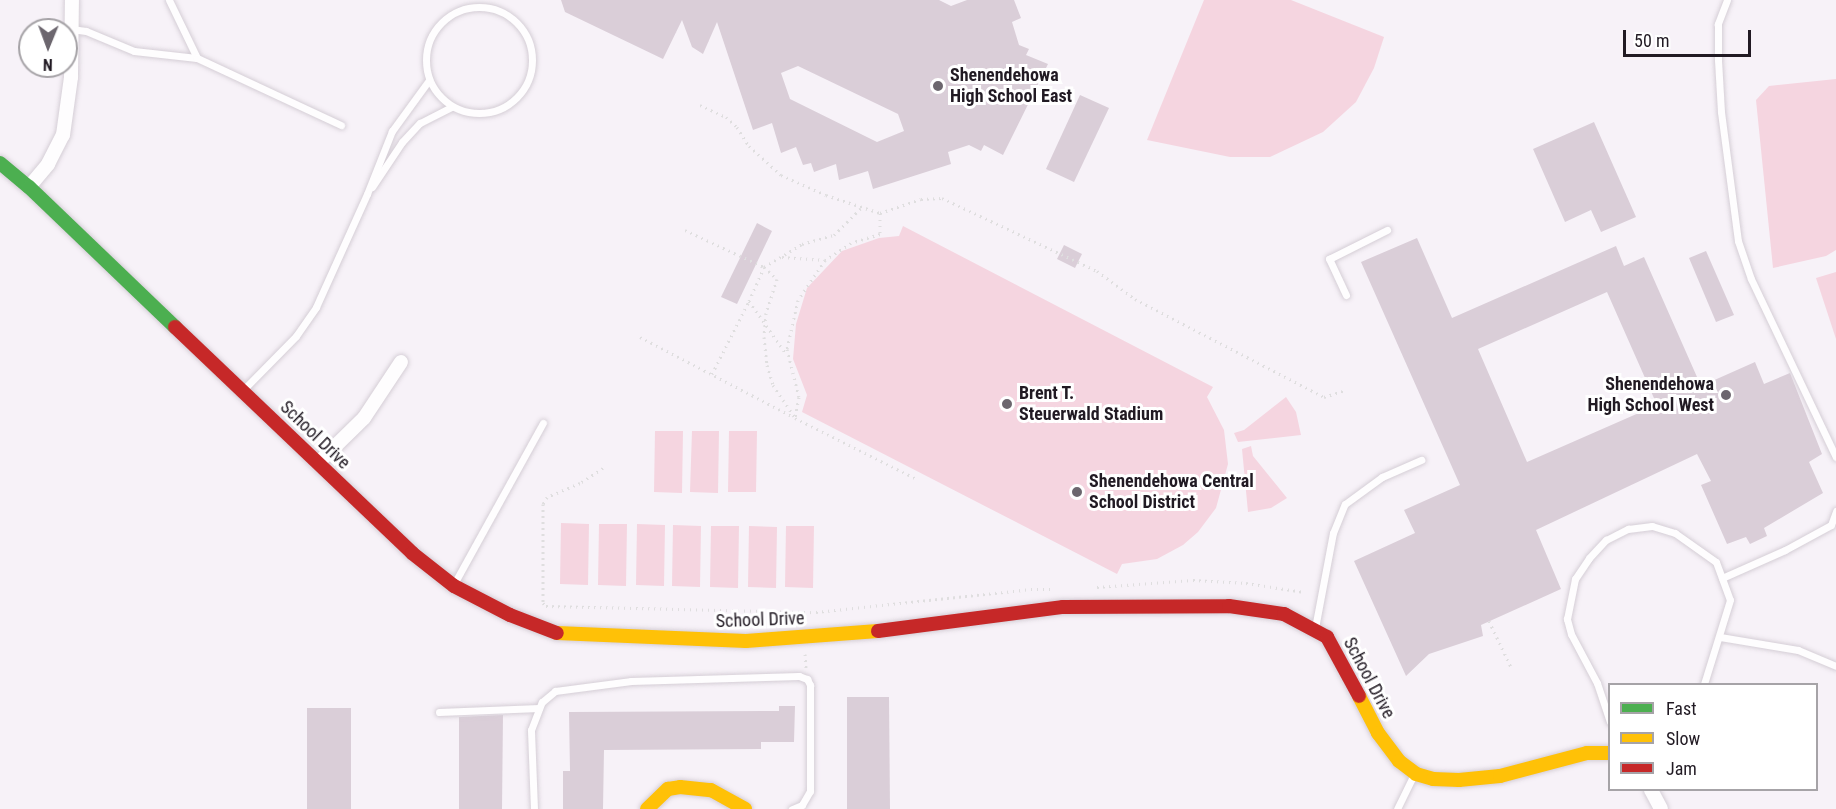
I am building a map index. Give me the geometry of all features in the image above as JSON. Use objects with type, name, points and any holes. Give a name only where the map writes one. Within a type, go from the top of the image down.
[{"type":"street","points":[[72,0],[72,18]]},
{"type":"street","points":[[29,187],[48,164],[63,135],[71,78]]},
{"type":"street","name":"School Drive","points":[[0,163],[29,187],[412,553],[453,586],[510,615],[558,633],[746,641],[916,628],[1064,607],[1181,604],[1230,606],[1284,614],[1327,637],[1344,665],[1377,734],[1399,761],[1414,773]]},
{"type":"street","points":[[318,463],[364,418],[401,362]]},
{"type":"street","points":[[1414,773],[1433,779],[1490,777],[1587,753],[1608,753]]},
{"type":"street","points":[[647,809],[649,804],[668,789],[680,787],[711,790],[738,803],[745,809]]},
{"type":"street","points":[[1654,792],[1661,809]]},
{"type":"lane","points":[[169,0],[197,58]]},
{"type":"lane","points":[[1727,0],[1718,24],[1718,60],[1721,112],[1738,241],[1751,279],[1836,457]]},
{"type":"lane","points":[[477,7],[494,9],[510,17],[522,29],[530,44],[532,62],[529,80],[519,95],[505,107],[488,113],[470,113],[452,107],[438,95],[429,80],[425,63],[427,46],[434,31],[453,14],[477,7]]},
{"type":"lane","points":[[78,30],[134,51],[197,58],[341,125]]},
{"type":"lane","points":[[242,391],[296,336],[316,307],[367,194],[392,131],[429,80]]},
{"type":"lane","points":[[367,194],[408,136],[420,123],[452,107]]},
{"type":"lane","points":[[1346,295],[1329,259],[1386,230]]},
{"type":"lane","points":[[453,586],[543,423]]},
{"type":"lane","points":[[1314,630],[1334,533],[1345,504],[1382,477],[1421,460]]},
{"type":"lane","points":[[1722,579],[1785,550],[1831,525],[1836,511]]},
{"type":"lane","points":[[1608,716],[1597,683],[1571,634],[1567,619],[1575,579],[1589,558],[1613,536],[1628,529],[1652,526],[1675,533],[1716,562],[1730,600],[1704,683]]},
{"type":"lane","points":[[1720,637],[1798,650],[1836,666]]},
{"type":"lane","points":[[534,809],[531,729],[539,708],[555,692],[592,685],[720,677],[804,677],[810,685],[810,791],[802,805],[792,809]]},
{"type":"lane","points":[[438,712],[539,708]]},
{"type":"lane","points":[[1397,809],[1414,773]]},
{"type":"path","points":[[700,105],[726,117],[737,126],[749,146],[781,175],[826,195],[880,213],[921,199],[942,198],[1097,271],[1135,299],[1324,397],[1343,391]]},
{"type":"path","points":[[712,374],[764,267],[802,244],[834,235],[862,207]]},
{"type":"path","points":[[795,418],[799,397],[788,357],[789,338],[798,300],[825,260],[851,243],[880,234],[880,213]]},
{"type":"path","points":[[685,230],[764,267],[777,279],[766,313],[767,365],[774,385],[795,418]]},
{"type":"path","points":[[781,257],[825,260]]},
{"type":"path","points":[[749,300],[788,357]]},
{"type":"path","points":[[640,337],[915,478]]},
{"type":"path","points":[[603,468],[580,483],[547,497],[543,504],[543,603],[546,606],[816,612],[1031,589],[1060,588]]},
{"type":"path","points":[[1092,587],[1193,580],[1246,583],[1304,592]]},
{"type":"path","points":[[1489,621],[1512,669]]},
{"type":"shaded area","points":[[1204,0],[1291,0],[1384,37],[1374,68],[1356,102],[1323,132],[1270,157],[1230,157],[1147,140]]},
{"type":"shaded area","points":[[1836,79],[1836,250],[1826,256],[1773,268],[1756,100],[1769,86]]},
{"type":"shaded area","name":"Brent T. Steuerwald Stadium","points":[[903,226],[1213,387],[1207,397],[1224,430],[1228,464],[1216,508],[1198,532],[1183,545],[1157,559],[1122,564],[1117,574],[802,412],[807,395],[793,359],[796,324],[807,288],[842,251],[879,238],[899,236]]},
{"type":"shaded area","points":[[1836,272],[1836,339],[1816,278]]},
{"type":"shaded area","points":[[1286,397],[1296,412],[1301,435],[1238,442],[1234,433],[1244,430]]},
{"type":"shaded area","points":[[655,431],[683,431],[682,493],[654,492]]},
{"type":"shaded area","points":[[692,431],[719,431],[718,493],[690,492]]},
{"type":"shaded area","points":[[729,431],[757,431],[756,492],[728,492]]},
{"type":"shaded area","points":[[1251,446],[1253,456],[1287,498],[1271,508],[1248,512],[1242,449]]},
{"type":"shaded area","points":[[561,523],[589,524],[588,585],[560,584]]},
{"type":"shaded area","points":[[599,524],[627,524],[626,586],[598,585]]},
{"type":"shaded area","points":[[637,524],[665,525],[664,586],[636,585]]},
{"type":"shaded area","points":[[673,525],[701,526],[700,587],[672,586]]},
{"type":"shaded area","points":[[711,526],[739,526],[738,588],[710,587]]},
{"type":"shaded area","points":[[749,526],[777,527],[776,588],[748,587]]},
{"type":"shaded area","points":[[786,526],[814,526],[813,588],[785,587]]},
{"type":"building","name":"Shenendehowa High School East","points":[[561,0],[939,0],[951,6],[967,0],[1014,0],[1021,18],[1012,22],[1019,45],[1029,49],[1026,55],[1048,64],[1003,155],[984,145],[981,151],[969,145],[948,152],[951,164],[873,189],[868,171],[839,180],[836,164],[814,172],[811,163],[803,165],[796,147],[781,153],[772,123],[753,130],[717,22],[703,54],[692,47],[682,20],[663,59],[565,12]],"holes":[[[798,66],[898,114],[904,131],[877,142],[790,99],[781,73]]]},
{"type":"building","points":[[1080,95],[1109,108],[1074,182],[1046,169]]},
{"type":"building","points":[[1594,122],[1636,217],[1601,232],[1591,210],[1565,222],[1533,149]]},
{"type":"building","points":[[757,223],[772,231],[737,304],[721,297]]},
{"type":"building","name":"Shenendehowa High School West","points":[[1417,238],[1452,318],[1616,246],[1624,266],[1644,257],[1701,386],[1755,362],[1764,384],[1790,373],[1822,454],[1809,462],[1823,493],[1764,528],[1767,536],[1750,544],[1746,537],[1727,544],[1701,485],[1711,481],[1697,454],[1536,530],[1561,589],[1481,625],[1483,636],[1429,654],[1406,676],[1354,561],[1415,533],[1404,510],[1460,485],[1361,262]],"holes":[[[1607,292],[1657,405],[1527,462],[1478,349]]]},
{"type":"building","points":[[1064,245],[1082,254],[1075,268],[1057,259]]},
{"type":"building","points":[[1706,251],[1734,315],[1716,322],[1689,258]]},
{"type":"building","points":[[847,697],[889,697],[890,809],[847,809]]},
{"type":"building","points":[[779,706],[795,706],[794,742],[761,742],[761,749],[604,750],[603,809],[563,809],[563,771],[570,771],[569,712],[779,711]]},
{"type":"building","points":[[307,708],[351,708],[351,809],[307,809]]},
{"type":"building","points":[[503,715],[502,809],[459,809],[459,717]]},
{"type":"traffic: fast","points":[[0,163],[29,187],[175,327]]},
{"type":"traffic: slow","points":[[557,633],[746,641],[878,631]]},
{"type":"traffic: slow","points":[[1359,696],[1378,733],[1399,761],[1416,774],[1433,779],[1459,780],[1500,776],[1587,753],[1608,753]]},
{"type":"traffic: slow","points":[[647,809],[668,789],[680,787],[711,790],[745,809]]},
{"type":"traffic: jam","points":[[175,327],[412,553],[454,586],[510,615],[557,633]]},
{"type":"traffic: jam","points":[[878,631],[1063,607],[1229,606],[1284,614],[1327,637],[1359,696]]},
{"type":"place","name":"Shenendehowa High School East","points":[[938,86]]},
{"type":"place","name":"Shenendehowa High School West","points":[[1726,395]]},
{"type":"place","name":"Brent T. Steuerwald Stadium","points":[[1007,404]]},
{"type":"place","name":"Shenendehowa Central School District","points":[[1077,492]]}]
